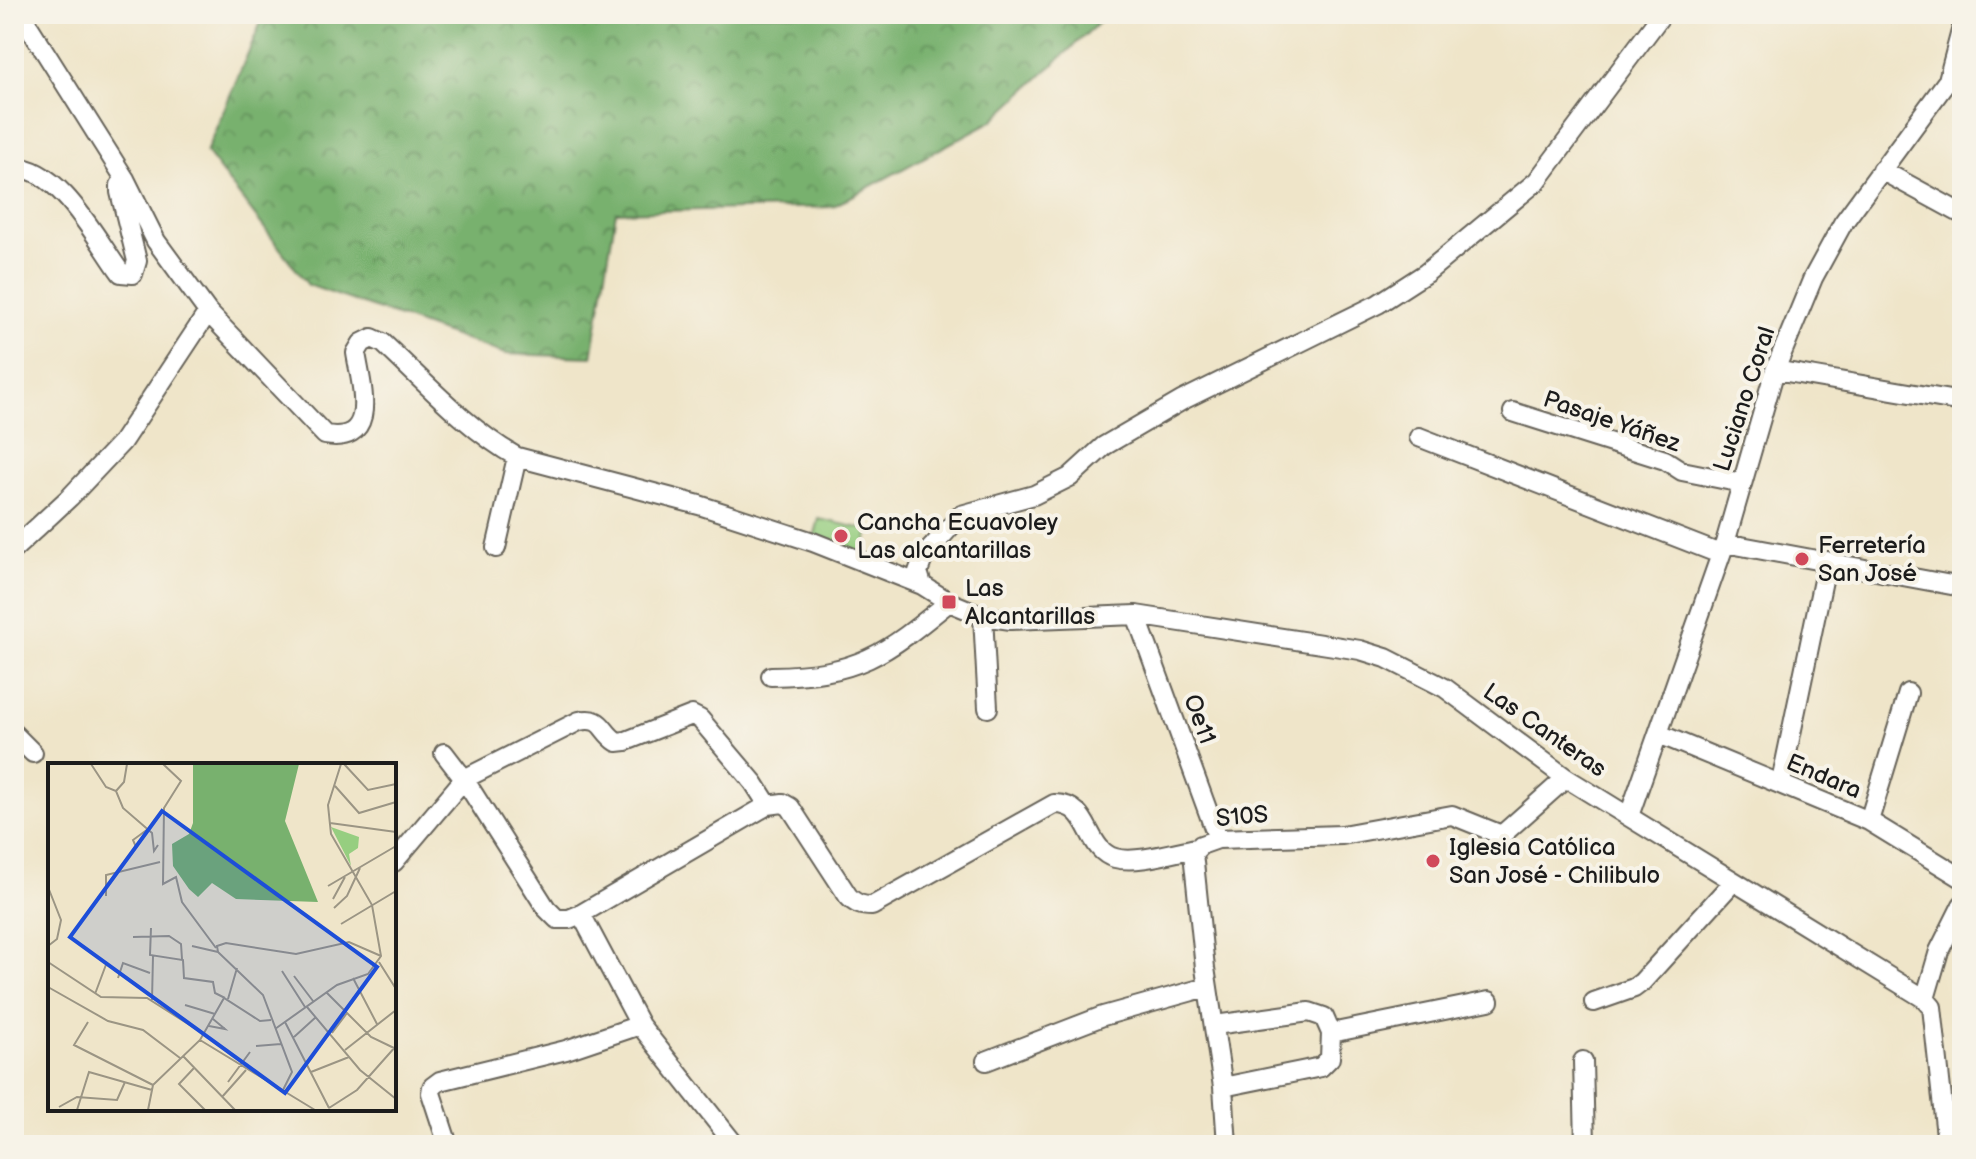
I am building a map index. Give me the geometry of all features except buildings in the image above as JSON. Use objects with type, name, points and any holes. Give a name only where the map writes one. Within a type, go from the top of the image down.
[{"type":"street","points":[[21,14],[125,179],[156,241],[208,312],[325,435],[338,437],[353,433],[363,420],[356,353],[362,343],[372,338],[383,343],[445,401],[504,450],[517,457],[496,548]]},
{"type":"street","points":[[922,585],[918,572],[924,556],[961,515],[1034,495],[1070,477],[1104,446],[1183,400],[1378,304],[1426,273],[1537,181],[1662,14]]},
{"type":"street","name":"Luciano Coral","points":[[1629,816],[1722,548],[1775,370],[1813,278],[1843,223],[1948,80],[1962,27]]},
{"type":"street","points":[[14,167],[36,171],[65,195],[121,273],[127,275],[133,274],[137,261],[120,192],[120,185],[125,179]]},
{"type":"street","points":[[1881,170],[1962,214]]},
{"type":"street","points":[[14,549],[70,497],[122,442],[208,312]]},
{"type":"street","points":[[1775,370],[1962,402]]},
{"type":"street","name":"Pasaje Yáñez","points":[[1513,412],[1665,460],[1682,471],[1742,483]]},
{"type":"street","points":[[1419,437],[1722,548],[1827,561],[1962,587]]},
{"type":"street","name":"Las Canteras","points":[[517,457],[699,505],[813,542],[922,585],[949,602],[983,616],[1011,620],[1136,615],[1360,650],[1386,658],[1445,688],[1566,778],[1925,999]]},
{"type":"street","points":[[1781,782],[1827,561]]},
{"type":"street","points":[[771,676],[815,674],[867,661],[893,647],[949,602]]},
{"type":"street","name":"Oe11","points":[[1136,615],[1218,839]]},
{"type":"street","points":[[983,616],[988,708]]},
{"type":"street","points":[[1869,821],[1908,693]]},
{"type":"street","points":[[396,860],[464,779],[579,721],[591,719],[600,723],[617,742],[692,715],[700,719],[754,783],[768,805]]},
{"type":"street","points":[[14,734],[33,753]]},
{"type":"street","name":"Endara","points":[[1659,734],[1869,821],[1962,878]]},
{"type":"street","points":[[444,753],[464,779],[546,908],[557,919],[569,919],[581,914],[768,805],[783,803],[790,807],[848,896],[865,906],[872,906],[1054,804],[1076,809],[1095,844],[1115,858],[1130,859],[1196,848]]},
{"type":"street","name":"S10S","points":[[1227,1145],[1223,1087],[1207,987],[1193,853],[1196,848],[1218,839],[1342,835],[1452,815],[1495,834],[1504,833],[1566,778]]},
{"type":"street","points":[[1594,1002],[1634,988],[1650,975],[1733,882]]},
{"type":"street","points":[[1962,905],[1939,951],[1925,999],[1932,1007],[1950,1145],[1962,1144]]},
{"type":"street","points":[[581,914],[640,1025],[735,1145]]},
{"type":"street","points":[[986,1061],[1103,1016],[1207,987]]},
{"type":"street","points":[[1331,1033],[1489,1001]]},
{"type":"street","points":[[1215,1025],[1309,1012],[1324,1017],[1331,1033],[1330,1058],[1321,1067],[1223,1087]]},
{"type":"street","points":[[448,1145],[431,1093],[432,1087],[440,1081],[566,1050],[640,1025]]},
{"type":"street","points":[[1583,1061],[1585,1145]]},
{"type":"green space","points":[[261,14],[1108,14],[992,121],[832,207],[616,212],[592,357],[505,354],[308,285],[206,152],[262,20]]},
{"type":"green space","name":"Cancha Ecuavoley Las alcantarillas","points":[[819,519],[869,530],[863,557],[813,542]]},
{"type":"place","name":"Cancha Ecuavoley Las alcantarillas","points":[[841,536]]},
{"type":"place","name":"Ferretería San José","points":[[1802,559]]},
{"type":"place","name":"Las Alcantarillas","points":[[949,602]]},
{"type":"place","name":"Iglesia Católica San José - Chilibulo","points":[[1433,861]]}]
